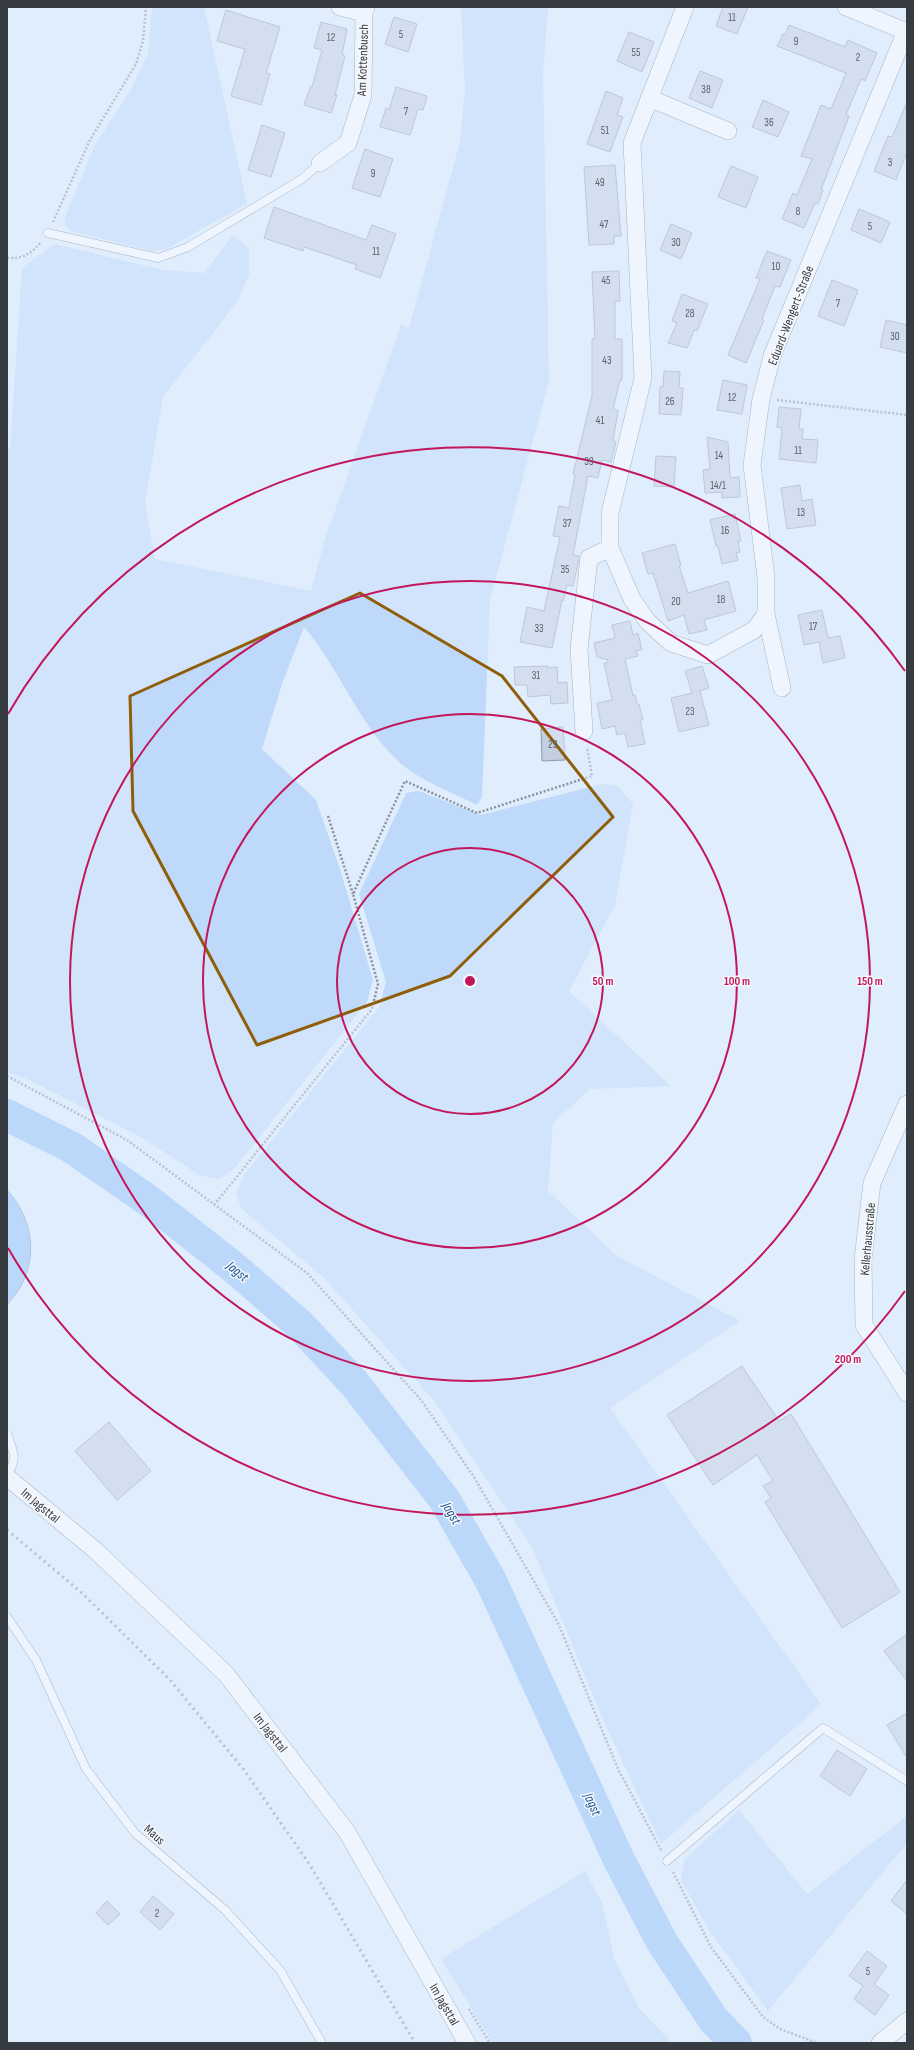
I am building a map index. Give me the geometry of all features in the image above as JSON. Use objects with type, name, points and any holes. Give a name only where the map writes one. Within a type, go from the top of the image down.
[{"type":"street","name":"Am Kottenbusch","points":[[320,163],[348,143],[363,95],[365,10],[340,7]]},
{"type":"street","points":[[686,7],[632,142],[643,378],[610,513],[610,548],[632,599],[647,621],[670,643],[708,654],[754,630],[766,614]]},
{"type":"street","points":[[846,7],[906,31]]},
{"type":"street","name":"Eduard-Wengert-Straße","points":[[782,688],[766,614],[766,577],[752,465],[761,398],[772,356],[906,31]]},
{"type":"street","points":[[649,98],[728,131]]},
{"type":"street","points":[[584,730],[579,648],[589,558],[610,548]]},
{"type":"street","name":"Kellerhausstraße","points":[[907,1104],[872,1183],[863,1259],[864,1326],[907,1393]]},
{"type":"street","name":"Im Jagsttal","points":[[7,1476],[95,1550],[226,1674],[348,1832],[468,2043]]},
{"type":"street","points":[[880,2043],[907,2021]]},
{"type":"lane","points":[[48,233],[158,258],[188,247],[302,179],[320,163]]},
{"type":"lane","points":[[7,1434],[15,1458],[14,1465],[7,1476]]},
{"type":"lane","name":"Maus","points":[[7,1617],[36,1660],[86,1769],[135,1833],[224,1910],[280,1970],[322,2043]]},
{"type":"lane","points":[[667,1861],[823,1728],[907,1781]]},
{"type":"path","points":[[7,258],[18,259],[32,253],[48,233],[90,140],[136,64],[143,41],[146,7]]},
{"type":"path","points":[[761,398],[907,415]]},
{"type":"path","points":[[353,894],[405,782],[477,813],[592,776],[584,730]]},
{"type":"path","points":[[214,1205],[372,1009],[378,984],[353,894],[328,816]]},
{"type":"path","points":[[7,1076],[127,1140],[307,1273],[421,1400],[474,1477],[559,1626],[618,1769],[711,1947],[763,2016],[780,2029],[817,2043]]},
{"type":"highlighted area","points":[[360,593],[502,676],[613,817],[450,976],[257,1045],[133,811],[130,696]]},
{"type":"shaded area","points":[[152,7],[204,7],[247,204],[166,249],[153,251],[70,231],[65,226],[65,217],[94,147],[130,91],[148,54]]},
{"type":"shaded area","points":[[461,7],[548,7],[543,74],[549,381],[490,600],[482,797],[477,805],[424,779],[397,760],[383,746],[371,730],[328,659],[304,627],[282,684],[262,749],[316,800],[339,866],[373,980],[367,1002],[234,1169],[219,1179],[199,1175],[146,1140],[29,1080],[7,1072],[7,449],[10,449],[22,268],[54,244],[163,270],[204,273],[233,235],[249,248],[249,275],[237,302],[163,397],[145,503],[155,559],[311,591],[325,539],[401,325],[409,328],[460,142],[465,90]]},
{"type":"shaded area","points":[[602,784],[618,786],[633,804],[615,905],[569,991],[671,1086],[590,1089],[553,1123],[548,1191],[617,1256],[740,1321],[610,1408],[821,1704],[661,1844],[603,1720],[533,1549],[436,1403],[325,1279],[242,1209],[236,1194],[244,1175],[379,1007],[386,982],[359,894],[406,793],[419,791],[481,815]]},
{"type":"shaded area","points":[[739,1810],[807,1894],[907,1816],[907,1843],[768,2011],[709,1930],[681,1880],[684,1860]]},
{"type":"shaded area","points":[[585,1871],[602,1903],[614,1958],[639,2008],[672,2043],[493,2043],[441,1959]]},
{"type":"water","points":[[7,1190],[21,1210],[26,1222],[31,1245],[28,1270],[22,1285],[7,1305]]},
{"type":"building","points":[[723,7],[748,7],[737,34],[716,26]]},
{"type":"building","points":[[226,10],[280,27],[266,73],[270,74],[261,105],[231,96],[245,49],[217,41]]},
{"type":"building","points":[[394,17],[417,24],[408,52],[385,44]]},
{"type":"building","points":[[321,22],[347,29],[342,55],[345,56],[335,95],[337,95],[331,113],[304,105],[311,86],[312,87],[322,50],[314,48]]},
{"type":"building","points":[[789,25],[845,47],[848,40],[877,53],[865,81],[861,79],[846,115],[849,116],[821,190],[823,190],[818,204],[815,203],[804,228],[782,219],[793,193],[797,195],[812,159],[801,156],[821,105],[831,109],[846,73],[777,46],[783,34],[785,35]]},
{"type":"building","points":[[629,32],[654,42],[642,72],[617,61]]},
{"type":"building","points":[[700,71],[723,80],[712,108],[689,98]]},
{"type":"building","points":[[396,87],[427,96],[423,110],[418,109],[410,135],[380,127],[386,108],[389,110]]},
{"type":"building","points":[[606,91],[623,98],[617,115],[623,117],[610,152],[587,144]]},
{"type":"building","points":[[763,100],[789,112],[778,137],[752,127]]},
{"type":"building","points":[[907,102],[907,152],[896,180],[874,171],[888,136],[892,137]]},
{"type":"building","points":[[262,125],[285,133],[271,177],[248,170]]},
{"type":"building","points":[[365,149],[393,159],[380,197],[352,188]]},
{"type":"building","points":[[615,165],[621,236],[614,236],[614,244],[589,245],[584,167]]},
{"type":"building","points":[[731,166],[758,177],[746,208],[718,197]]},
{"type":"building","points":[[274,207],[366,240],[372,225],[396,234],[380,278],[355,269],[357,265],[304,247],[303,251],[264,238]]},
{"type":"building","points":[[859,209],[890,222],[881,243],[851,230]]},
{"type":"building","points":[[671,224],[692,233],[681,259],[660,250]]},
{"type":"building","points":[[767,251],[791,260],[780,287],[775,286],[762,319],[764,320],[746,363],[728,355],[760,279],[756,278]]},
{"type":"building","points":[[619,271],[620,301],[615,301],[615,339],[622,339],[622,380],[620,380],[613,409],[618,411],[613,441],[616,442],[611,462],[602,460],[598,478],[588,476],[573,555],[579,556],[578,564],[573,586],[567,585],[563,601],[562,600],[552,648],[520,642],[527,607],[544,611],[560,537],[553,536],[559,506],[569,508],[575,474],[573,474],[592,396],[592,339],[595,339],[592,272]]},
{"type":"building","points":[[832,280],[858,290],[844,326],[818,316]]},
{"type":"building","points":[[682,294],[708,304],[697,331],[694,330],[687,348],[668,343],[677,323],[672,321]]},
{"type":"building","points":[[886,320],[907,325],[907,353],[880,347]]},
{"type":"building","points":[[664,371],[680,372],[679,388],[683,388],[681,415],[659,414],[660,387],[663,387]]},
{"type":"building","points":[[723,380],[747,385],[742,414],[717,410]]},
{"type":"building","points":[[779,407],[801,409],[799,429],[803,429],[802,439],[818,440],[816,463],[779,459],[782,428],[777,427]]},
{"type":"building","points":[[707,437],[728,442],[730,478],[739,477],[740,497],[722,498],[722,492],[705,493],[703,470],[710,469]]},
{"type":"building","points":[[656,456],[676,457],[674,487],[654,486]]},
{"type":"building","points":[[800,485],[802,501],[812,499],[816,525],[787,529],[781,488]]},
{"type":"building","points":[[735,514],[741,541],[738,541],[740,552],[736,553],[738,560],[722,564],[710,520]]},
{"type":"building","points":[[675,544],[681,566],[679,566],[688,593],[728,581],[736,611],[704,620],[707,630],[689,634],[684,615],[668,621],[653,573],[648,574],[642,553]]},
{"type":"building","points":[[822,610],[828,638],[840,636],[845,658],[823,663],[819,642],[804,645],[798,615]]},
{"type":"building","points":[[630,621],[633,635],[638,633],[642,650],[636,651],[638,656],[625,659],[633,696],[635,695],[637,704],[639,704],[643,720],[640,720],[645,744],[628,747],[625,733],[617,735],[615,726],[602,729],[597,703],[612,700],[604,663],[607,663],[608,660],[597,657],[594,643],[615,638],[612,625]]},
{"type":"building","points":[[548,666],[547,668],[557,667],[558,683],[567,682],[568,703],[551,704],[550,695],[528,697],[527,685],[515,685],[514,667]]},
{"type":"building","points":[[702,666],[709,688],[699,691],[709,725],[679,732],[671,698],[692,693],[685,671]]},
{"type":"building","points":[[563,727],[565,760],[542,761],[541,729]]},
{"type":"building","points":[[742,1366],[779,1421],[791,1414],[900,1592],[842,1628],[765,1502],[771,1498],[763,1486],[773,1481],[757,1455],[713,1485],[667,1415]]},
{"type":"building","points":[[109,1422],[151,1471],[117,1500],[75,1451]]},
{"type":"building","points":[[907,1634],[907,1681],[884,1651]]},
{"type":"building","points":[[907,1713],[907,1758],[887,1725]]},
{"type":"building","points":[[837,1750],[867,1769],[850,1796],[820,1776]]},
{"type":"building","points":[[907,1880],[907,1914],[891,1901]]},
{"type":"building","points":[[153,1896],[174,1914],[160,1930],[140,1912]]},
{"type":"building","points":[[107,1901],[120,1914],[108,1925],[96,1913]]},
{"type":"building","points":[[867,1951],[887,1966],[874,1984],[889,1995],[875,2015],[854,1999],[863,1986],[849,1976]]},
{"type":"waterway","name":"Jagst","points":[[7,1115],[71,1147],[149,1201],[232,1266],[299,1324],[354,1383],[444,1499],[491,1581],[619,1860],[662,1942],[713,2019],[736,2043]]},
{"type":"railway","points":[[7,1530],[82,1593],[170,1680],[244,1770],[310,1865],[415,2043]]}]
